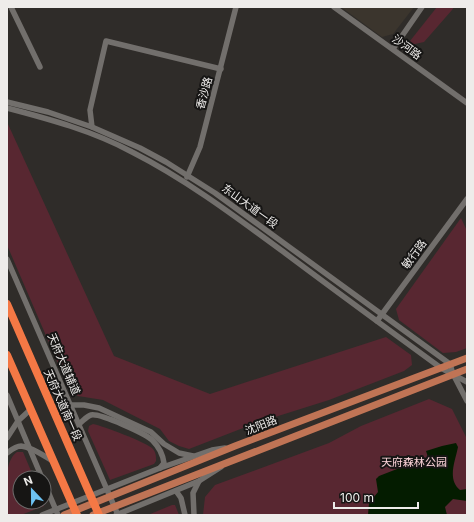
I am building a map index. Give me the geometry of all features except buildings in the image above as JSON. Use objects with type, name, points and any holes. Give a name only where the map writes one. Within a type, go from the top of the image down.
[{"type":"highway","name":"天府大道南一段","points":[[7,304],[99,515]]},
{"type":"highway","points":[[7,355],[77,515]]},
{"type":"main road","name":"沈阳路","points":[[64,515],[235,446],[467,358]]},
{"type":"main road","name":"沈阳路","points":[[93,515],[235,458],[467,369]]},
{"type":"street","points":[[11,7],[40,67]]},
{"type":"street","name":"香沙路","points":[[184,182],[200,147],[236,7]]},
{"type":"street","name":"沙河路","points":[[334,7],[467,103]]},
{"type":"street","points":[[393,49],[422,7]]},
{"type":"street","points":[[92,126],[90,110],[106,41],[221,69]]},
{"type":"street","name":"东山大道一段","points":[[7,102],[48,112],[92,126],[140,148],[188,176],[215,193],[450,364]]},
{"type":"street","name":"东山大道一段","points":[[7,108],[45,117],[90,133],[132,151],[210,197],[440,368],[467,382]]},
{"type":"street","name":"敏行路","points":[[377,321],[467,199]]},
{"type":"street","name":"天府大道辅道","points":[[7,259],[117,515]]},
{"type":"street","points":[[450,364],[453,374],[467,401]]},
{"type":"street","points":[[7,395],[39,470]]},
{"type":"street","points":[[70,405],[84,405],[99,408],[151,432],[164,444],[179,453],[194,456]]},
{"type":"street","points":[[7,438],[18,421],[31,409]]},
{"type":"street","points":[[79,424],[92,415],[102,416],[144,435],[153,441],[159,449],[164,463],[160,468]]},
{"type":"street","points":[[7,453],[13,448],[20,446],[31,449],[53,460]]},
{"type":"street","points":[[42,515],[160,468],[212,450],[235,446]]},
{"type":"street","points":[[117,515],[199,482],[235,458]]},
{"type":"street","points":[[194,515],[193,493],[199,482]]},
{"type":"street","points":[[176,491],[181,498],[185,515]]},
{"type":"street","points":[[52,502],[58,515]]},
{"type":"shaded area","points":[[341,7],[414,7],[393,34],[382,37]]},
{"type":"shaded area","points":[[456,443],[458,447],[453,476],[456,486],[460,490],[467,489],[467,501],[453,499],[445,507],[447,515],[368,515],[369,503],[378,492],[376,479],[379,476],[428,457],[426,451]]},
{"type":"green space","points":[[437,7],[454,7],[424,42],[406,46]]},
{"type":"green space","points":[[7,122],[114,356],[210,394],[386,337],[411,355],[412,365],[404,371],[329,400],[256,423],[189,449],[169,441],[160,429],[103,400],[78,396],[69,389],[7,245]]},
{"type":"green space","points":[[461,218],[467,231],[467,348],[456,352],[443,353],[399,320],[396,309]]},
{"type":"green space","name":"天府森林公园","points":[[429,399],[452,409],[467,439],[467,515],[203,515],[205,497],[215,485],[329,443],[361,426]]},
{"type":"green space","points":[[93,424],[149,446],[155,452],[156,461],[154,464],[110,480],[88,431],[89,426]]},
{"type":"green space","points":[[17,452],[23,452],[31,470],[12,470],[12,510],[34,510],[21,515],[7,515],[6,481],[9,464],[12,457]]},
{"type":"green space","points":[[175,505],[179,515],[148,515]]}]
